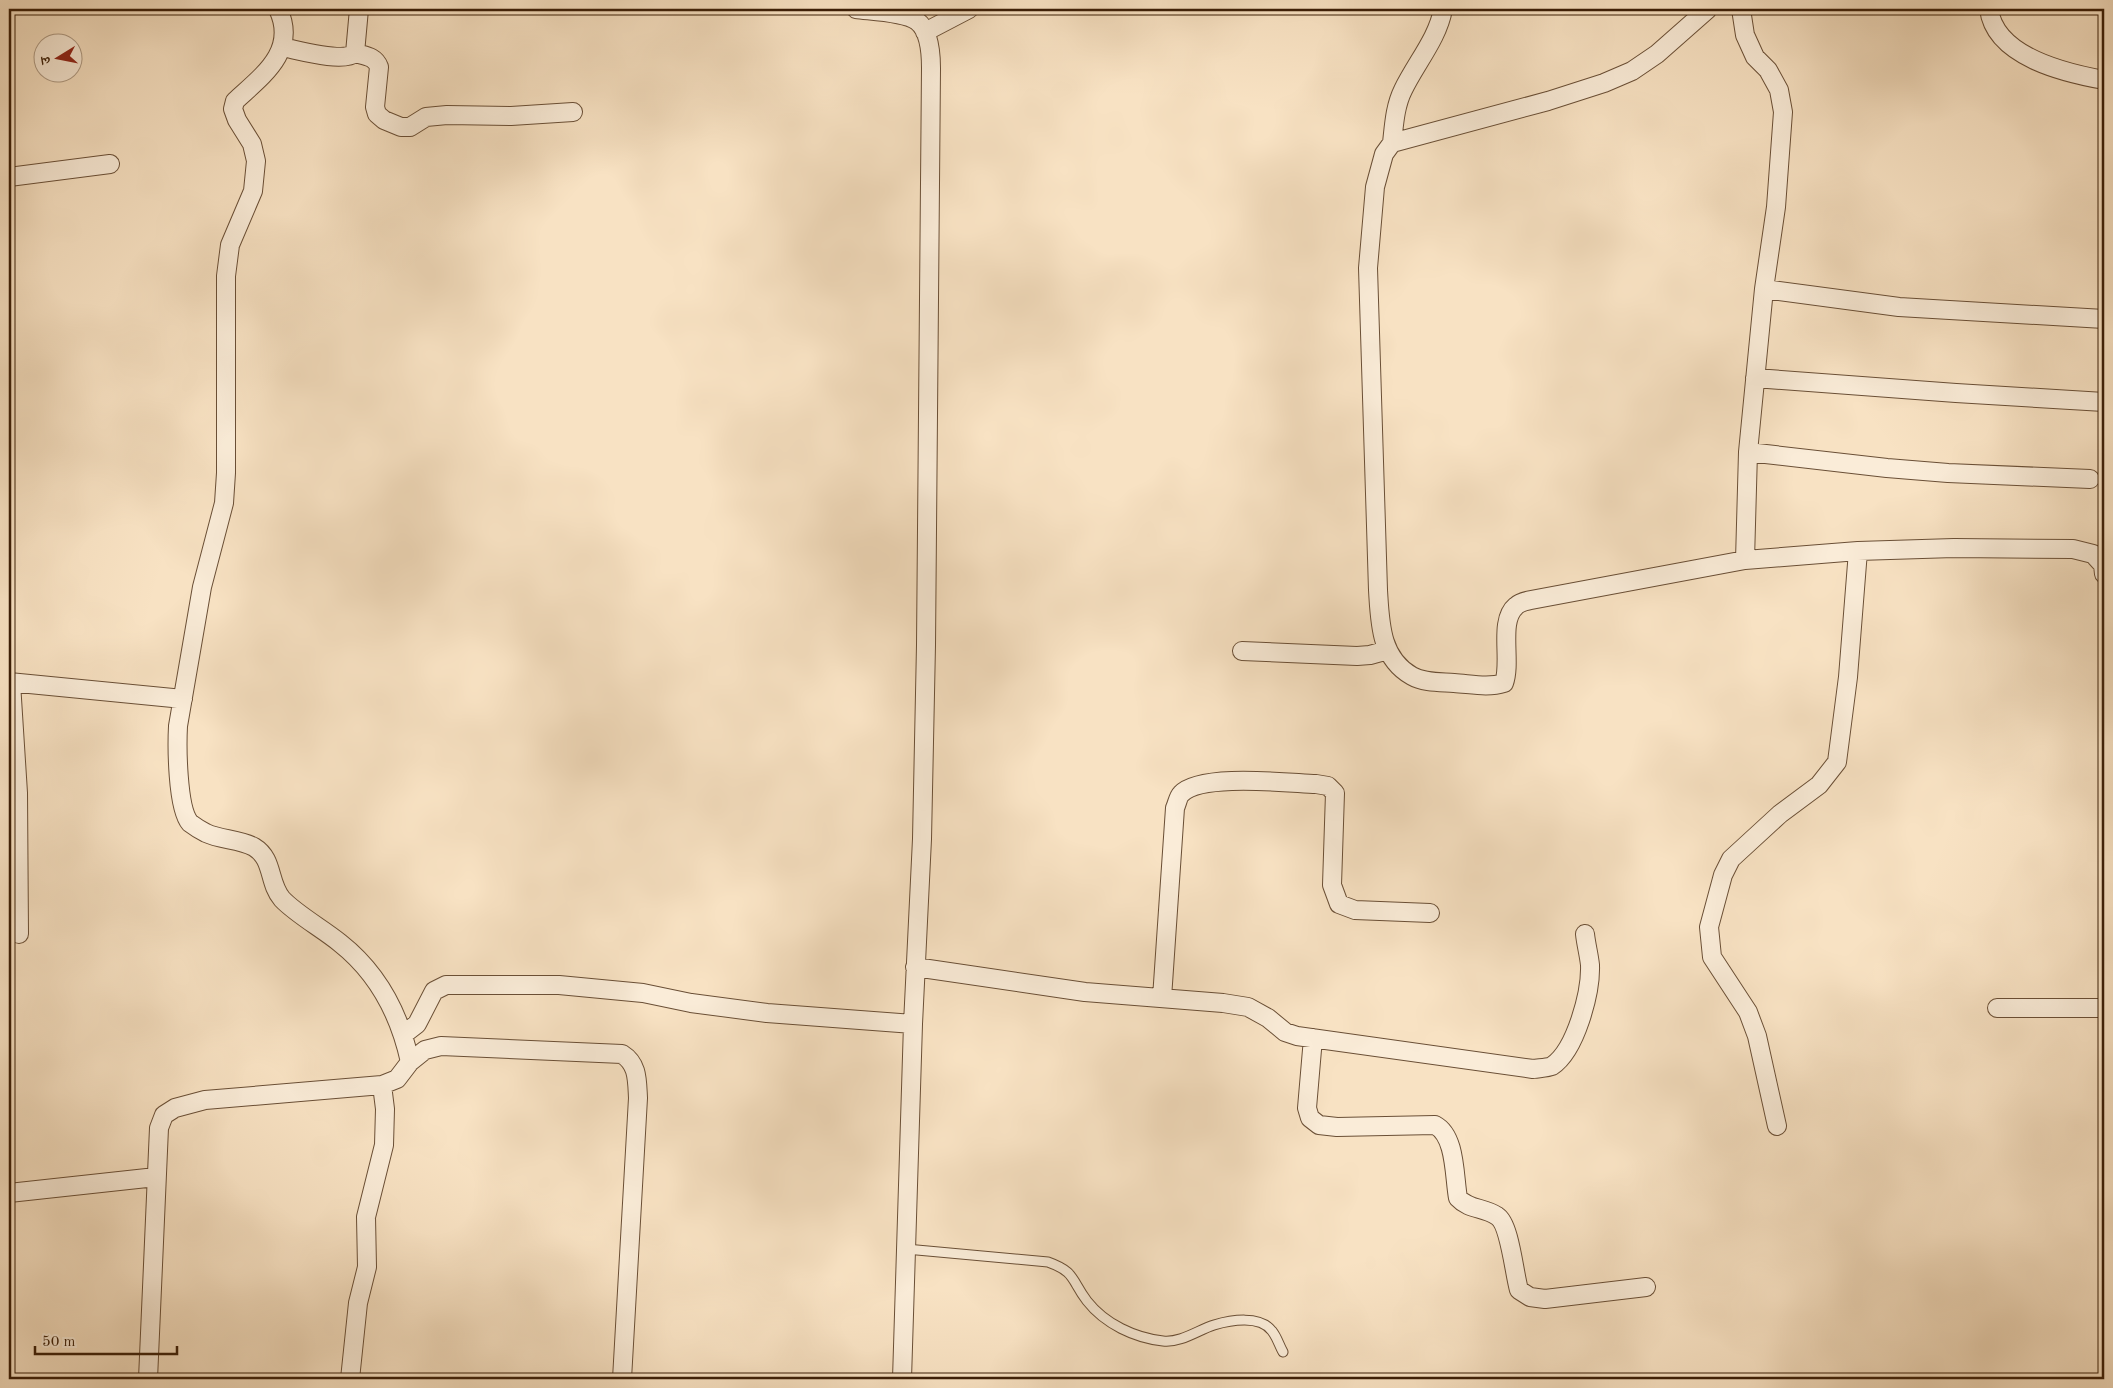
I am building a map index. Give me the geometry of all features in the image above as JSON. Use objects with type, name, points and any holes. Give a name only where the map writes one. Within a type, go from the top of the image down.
[{"type":"street","points":[[278,9],[283,19],[282,47],[277,58],[266,72],[235,101],[233,110],[252,144],[256,161],[252,191],[230,245],[226,276],[226,473],[224,502],[202,588],[183,699],[177,747],[182,803],[190,822],[206,833],[254,847],[264,856],[272,872],[274,887],[283,900],[342,944],[362,965],[389,1000],[404,1034],[410,1062]]},
{"type":"street","points":[[282,47],[339,57],[350,57],[355,53],[359,9]]},
{"type":"street","points":[[856,9],[907,17],[918,21],[925,32],[931,50],[927,599],[922,839],[915,967],[902,1379]]},
{"type":"street","points":[[925,32],[969,9]]},
{"type":"street","points":[[1443,9],[1432,37],[1402,90],[1396,111],[1392,143],[1384,154],[1375,187],[1368,268],[1378,590],[1382,636],[1388,650],[1412,676],[1428,680],[1493,686],[1504,683],[1507,673],[1506,633],[1508,616],[1516,605],[1531,600],[1745,560],[1858,552],[1954,548],[2073,549],[2093,554],[2103,565],[2104,574]]},
{"type":"street","points":[[1392,143],[1548,101],[1604,83],[1632,71],[1657,54],[1708,9]]},
{"type":"street","points":[[1741,9],[1745,36],[1755,57],[1768,70],[1779,90],[1783,112],[1776,207],[1764,289],[1748,452],[1745,560]]},
{"type":"street","points":[[1990,9],[2000,35],[2015,50],[2034,60],[2081,76],[2104,80]]},
{"type":"street","points":[[355,53],[372,57],[377,61],[379,66],[374,107],[377,114],[384,120],[401,127],[410,127],[426,118],[447,115],[511,116],[573,112]]},
{"type":"street","points":[[9,177],[110,164]]},
{"type":"street","points":[[1764,289],[1899,306],[2104,319]]},
{"type":"street","points":[[1755,378],[2104,402]]},
{"type":"street","points":[[1748,452],[1939,472],[2090,478]]},
{"type":"street","points":[[1777,1126],[1757,1036],[1748,1012],[1712,957],[1709,927],[1722,875],[1731,859],[1780,814],[1819,785],[1837,762],[1848,677],[1858,552]]},
{"type":"street","points":[[1242,651],[1357,656],[1388,650]]},
{"type":"street","points":[[19,934],[10,683],[183,699]]},
{"type":"street","points":[[1162,998],[1175,808],[1181,794],[1194,786],[1220,781],[1328,786],[1335,793],[1332,885],[1338,904],[1355,910],[1430,913]]},
{"type":"street","points":[[915,967],[1085,992],[1223,1003],[1248,1007],[1268,1018],[1285,1032],[1313,1038],[1533,1069],[1550,1066],[1566,1052],[1587,997],[1590,965],[1585,934]]},
{"type":"street","points":[[404,1034],[417,1024],[434,991],[446,985],[568,986],[643,993],[691,1004],[767,1013],[913,1024]]},
{"type":"street","points":[[1997,1008],[2104,1008]]},
{"type":"street","points":[[1313,1038],[1307,1099],[1310,1118],[1319,1125],[1337,1127],[1435,1125],[1443,1129],[1450,1140],[1458,1198],[1464,1205],[1497,1216],[1504,1225],[1520,1290],[1530,1297],[1545,1299],[1646,1287]]},
{"type":"street","points":[[148,1379],[156,1177],[159,1128],[164,1115],[175,1108],[205,1100],[382,1085],[397,1079],[410,1062],[425,1050],[441,1046],[622,1054],[629,1058],[637,1074],[638,1098],[622,1379]]},
{"type":"street","points":[[350,1379],[358,1303],[367,1267],[366,1217],[384,1144],[385,1109],[382,1085]]},
{"type":"street","points":[[9,1193],[156,1177]]},
{"type":"lane","points":[[906,1249],[1048,1262],[1065,1268],[1087,1301],[1106,1319],[1133,1334],[1165,1341],[1180,1339],[1215,1325],[1249,1320],[1260,1323],[1272,1330],[1282,1352]]}]
